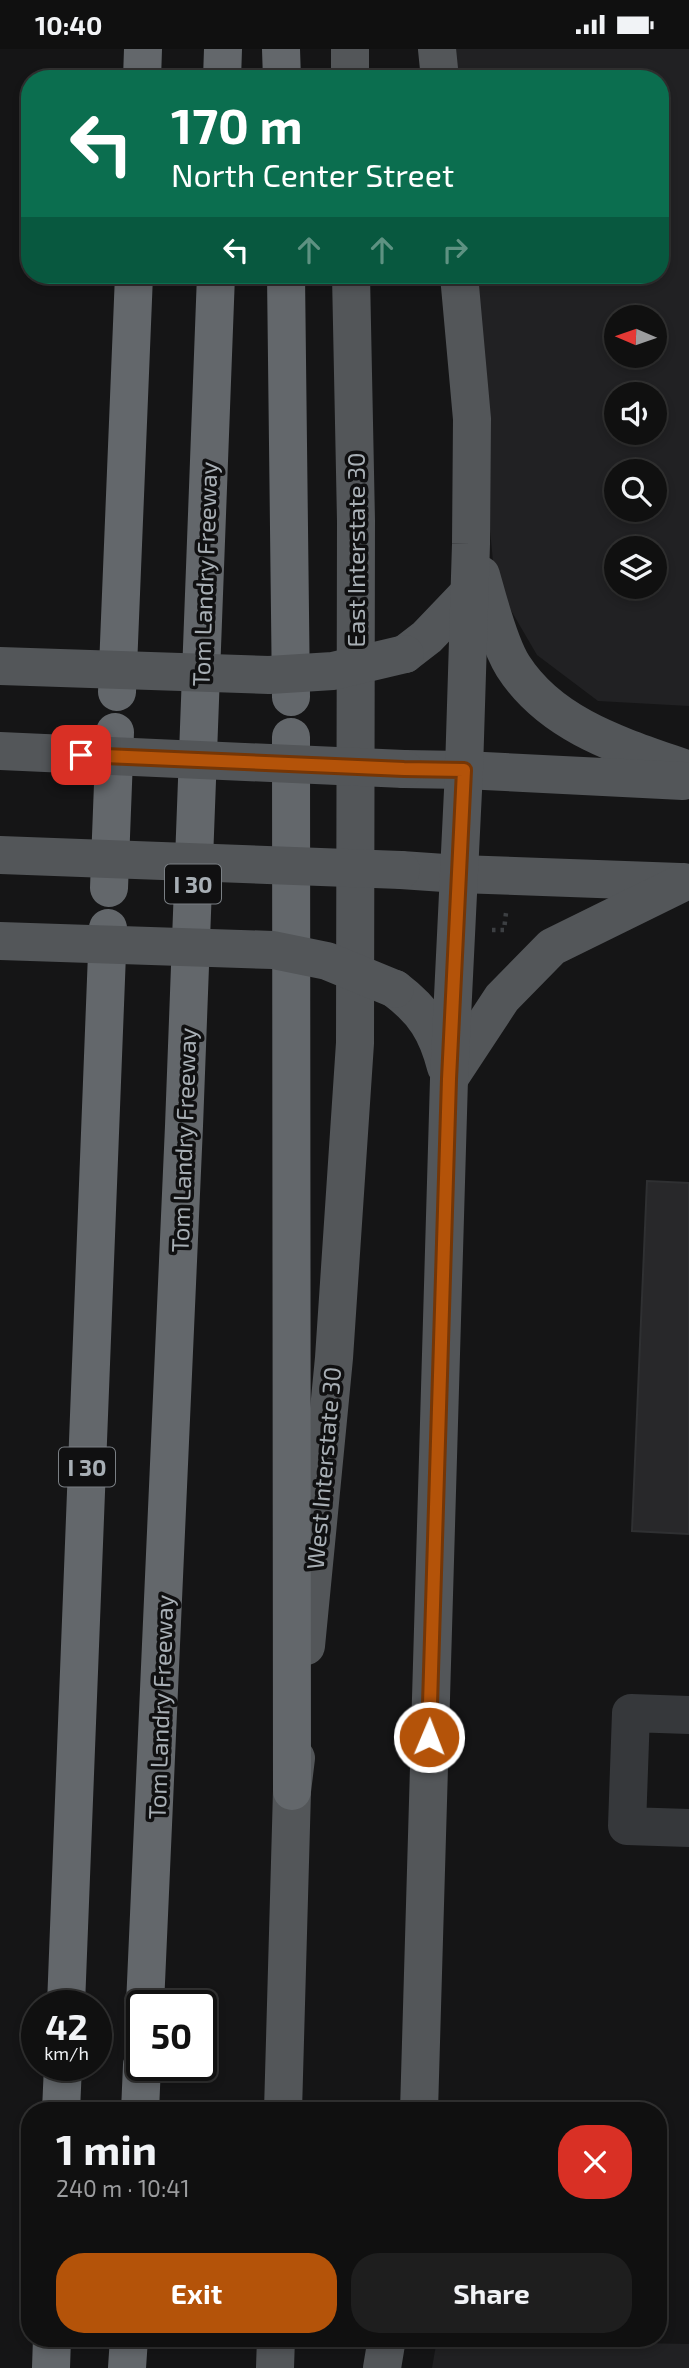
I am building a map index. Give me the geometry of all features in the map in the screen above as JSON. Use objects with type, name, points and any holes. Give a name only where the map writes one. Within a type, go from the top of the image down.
[{"type":"highway","points":[[142,70],[143,49]]},
{"type":"highway","points":[[222,70],[223,49]]},
{"type":"highway","points":[[281,49],[282,70]]},
{"type":"highway","points":[[117,692],[134,284]]},
{"type":"highway","name":"Tom Landry Freeway","points":[[146,1990],[182,1168],[216,284]]},
{"type":"highway","points":[[286,284],[291,697]]},
{"type":"highway","points":[[109,888],[116,732]]},
{"type":"highway","points":[[291,737],[292,1791]]},
{"type":"highway","name":"I 30","points":[[66,1990],[108,928]]},
{"type":"highway","points":[[61,2102],[62,2081]]},
{"type":"highway","points":[[140,2102],[141,2081]]},
{"type":"highway","points":[[51,2368],[52,2347]]},
{"type":"highway","points":[[127,2368],[128,2347]]},
{"type":"main road","points":[[350,49],[350,70]]},
{"type":"main road","points":[[438,49],[439,70]]},
{"type":"main road","name":"East Interstate 30","points":[[351,284],[356,521],[355,825]]},
{"type":"main road","points":[[419,2102],[449,1079],[470,592],[472,419],[459,284]]},
{"type":"main road","points":[[471,544],[492,612],[512,664],[538,698],[595,736],[689,769]]},
{"type":"main road","points":[[0,666],[269,675],[334,671],[405,654],[427,637],[470,592]]},
{"type":"main road","points":[[0,751],[689,781]]},
{"type":"main road","name":"West Interstate 30","points":[[282,2102],[292,1791],[334,1358],[354,1057],[355,825]]},
{"type":"main road","points":[[0,855],[686,882]]},
{"type":"main road","points":[[449,1079],[502,998],[552,947],[686,882]]},
{"type":"main road","points":[[0,941],[273,950],[327,961],[395,989],[413,1003],[429,1022],[440,1044],[449,1079]]},
{"type":"main road","points":[[275,2368],[276,2347]]},
{"type":"main road","points":[[382,2368],[386,2347]]},
{"type":"lane","points":[[689,1715],[631,1713],[627,1826],[689,1828]]},
{"type":"path","points":[[486,930],[504,930],[506,912]]},
{"type":"shaded area","points":[[445,49],[689,49],[689,706],[598,701],[537,655],[495,583],[467,284],[669,284],[669,70],[447,70]]},
{"type":"shaded area","points":[[667,2344],[689,2344],[689,2368],[432,2368],[436,2347],[667,2347]]},
{"type":"building","points":[[647,1181],[689,1183],[689,1534],[632,1531]]},
{"type":"route","points":[[81,755],[464,770],[449,1079],[429,1737]]}]
